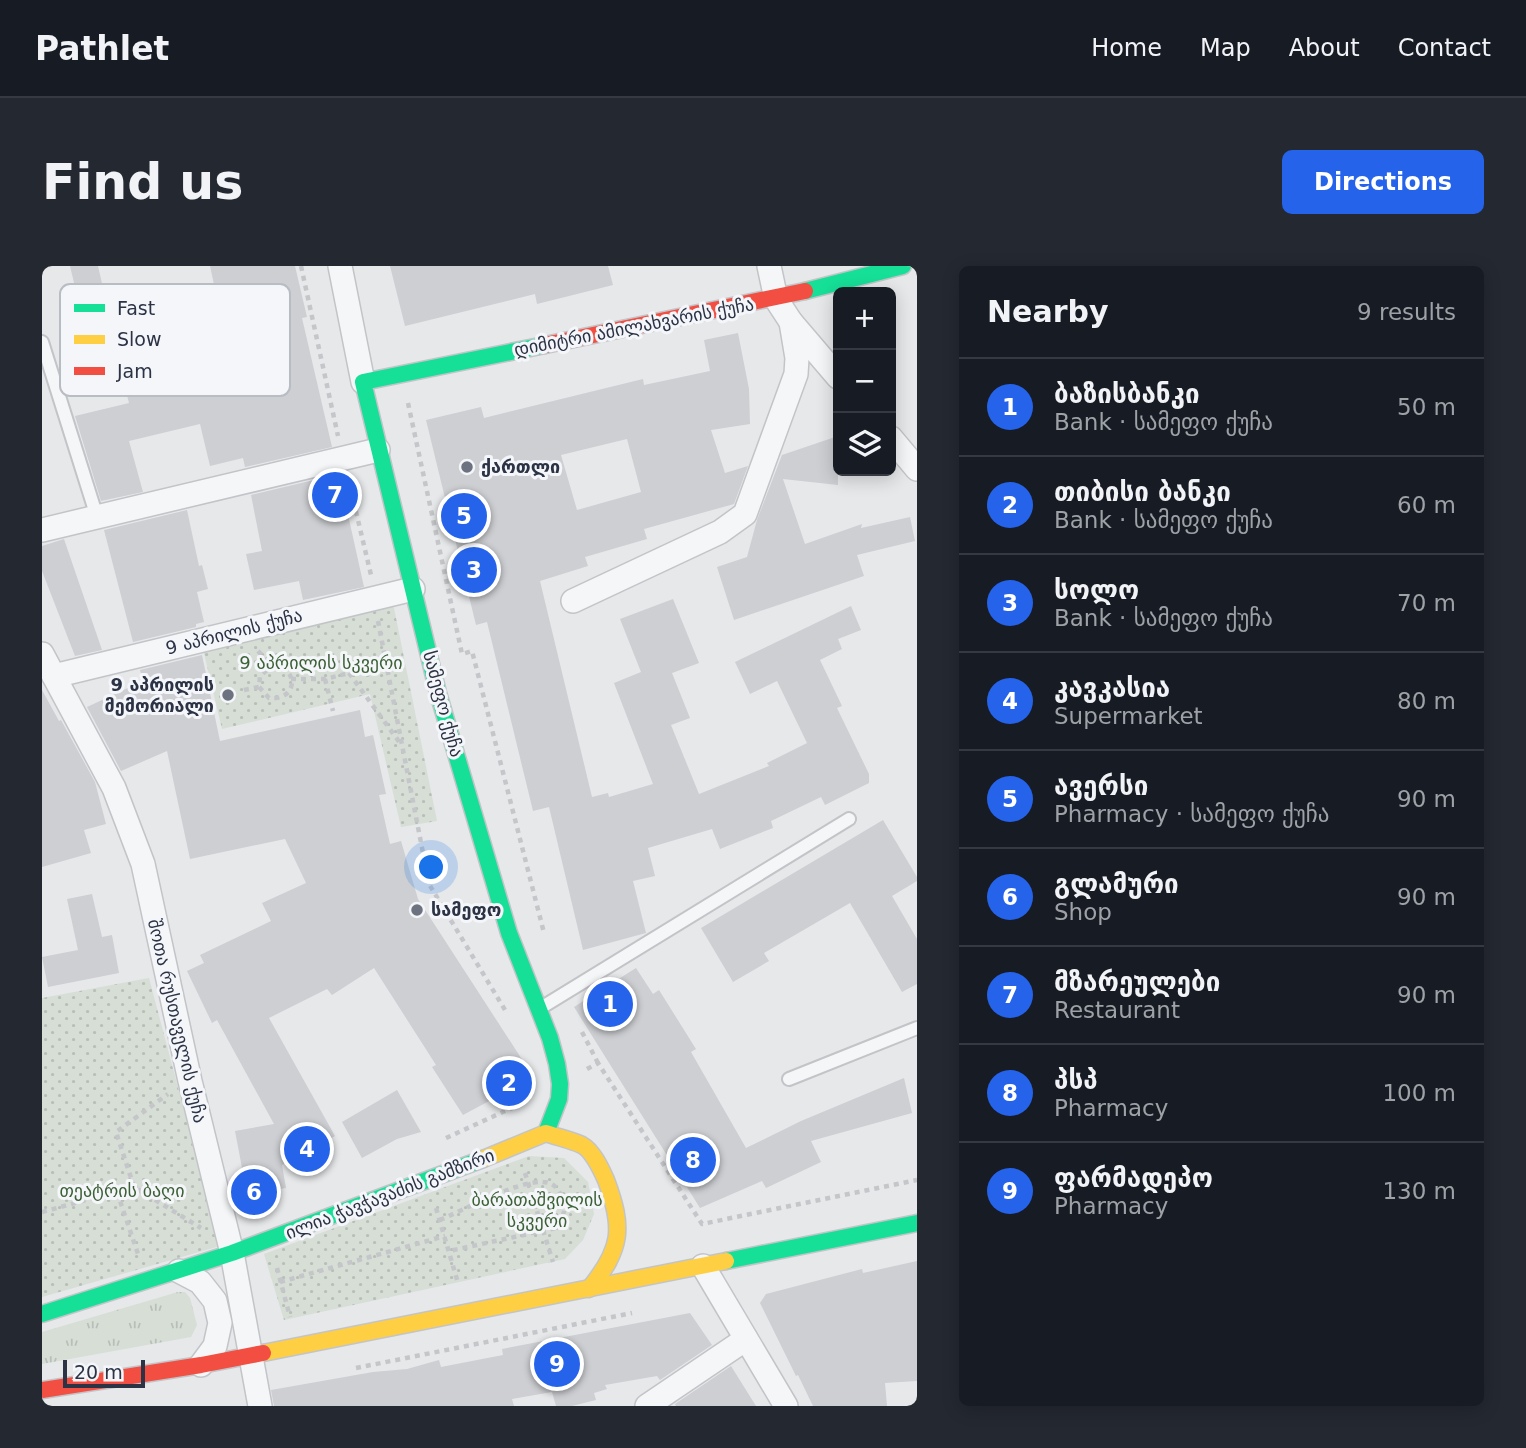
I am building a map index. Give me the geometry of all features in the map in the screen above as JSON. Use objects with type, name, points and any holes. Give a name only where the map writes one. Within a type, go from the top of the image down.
[{"type":"main road","name":"დიმიტრი ამილახვარის ქუჩა","points":[[363,382],[776,299],[903,266]]},
{"type":"main road","name":"სამეფო ქუჩა","points":[[363,382],[438,693],[509,933],[550,1038],[560,1084],[557,1107],[546,1133]]},
{"type":"main road","name":"ილია ჭავჭავაძის გამზირი","points":[[42,1314],[232,1253],[423,1183],[546,1133]]},
{"type":"main road","points":[[546,1133],[584,1146],[601,1168],[613,1199],[619,1227],[614,1251],[604,1271],[589,1289]]},
{"type":"main road","points":[[42,1390],[201,1366],[917,1223]]},
{"type":"street","name":"სამეფო ქუჩა","points":[[340,266],[363,382]]},
{"type":"street","points":[[769,266],[776,299],[833,371]]},
{"type":"street","points":[[573,601],[720,532],[745,514],[796,374],[797,358],[792,322]]},
{"type":"street","points":[[42,530],[378,450]]},
{"type":"street","name":"9 აპრილის ქუჩა","points":[[56,681],[413,589]]},
{"type":"street","name":"შოთა რუსთაველის ქუჩა","points":[[42,654],[114,788],[143,863],[190,1082],[232,1253],[260,1406]]},
{"type":"street","points":[[702,1266],[786,1406]]},
{"type":"street","points":[[179,1271],[200,1282],[215,1301],[220,1323],[215,1346],[201,1366]]},
{"type":"street","points":[[647,1406],[746,1339]]},
{"type":"lane","points":[[42,342],[97,517]]},
{"type":"lane","points":[[539,1009],[849,819]]},
{"type":"lane","points":[[789,1079],[917,1028]]},
{"type":"path","points":[[421,398],[407,401],[462,654],[472,651],[547,945]]},
{"type":"path","points":[[376,610],[429,884],[510,1019]]},
{"type":"path","points":[[291,679],[325,678],[386,664]]},
{"type":"path","points":[[272,666],[282,667],[291,679],[288,693],[279,698],[269,698],[259,687],[260,676],[272,666]]},
{"type":"path","points":[[349,673],[401,745]]},
{"type":"path","points":[[325,678],[333,711]]},
{"type":"path","points":[[244,690],[259,687]]},
{"type":"path","points":[[562,996],[598,1063],[702,1224],[917,1180]]},
{"type":"path","points":[[436,1143],[531,1100],[598,1063]]},
{"type":"path","points":[[190,1082],[179,1086],[116,1132],[134,1186],[207,1231]]},
{"type":"path","points":[[524,1171],[553,1262]]},
{"type":"path","points":[[440,1220],[528,1183],[545,1181],[558,1188],[564,1202],[564,1217],[556,1228],[449,1251]]},
{"type":"path","points":[[42,1212],[134,1186]]},
{"type":"path","points":[[117,1192],[139,1255]]},
{"type":"path","points":[[434,1202],[458,1283]]},
{"type":"path","points":[[281,1282],[444,1236]]},
{"type":"path","points":[[275,1261],[290,1318]]},
{"type":"green space","name":"9 აპრილის სკვერი","points":[[393,603],[437,821],[401,827],[370,694],[222,729],[203,649]]},
{"type":"green space","name":"თეატრის ბაღი","points":[[149,978],[220,1246],[42,1297],[42,998]]},
{"type":"green space","name":"ბარათაშვილის სკვერი","points":[[529,1156],[564,1158],[588,1182],[594,1214],[583,1240],[565,1259],[284,1320],[264,1254]]},
{"type":"green space","points":[[185,1292],[190,1298],[197,1325],[191,1337],[42,1364],[42,1332]]},
{"type":"building","points":[[70,266],[98,266],[102,284],[74,284]]},
{"type":"building","points":[[210,266],[295,266],[307,317],[302,318],[332,447],[245,467],[243,458],[210,466],[200,424],[129,441],[143,492],[101,501],[75,416],[129,403],[127,396],[290,396],[290,284],[214,284]]},
{"type":"building","points":[[390,266],[608,266],[613,285],[537,304],[535,294],[405,326]]},
{"type":"building","points":[[738,333],[749,389],[750,424],[711,430],[725,473],[748,466],[734,504],[644,529],[647,539],[585,557],[588,566],[540,581],[592,797],[608,793],[609,797],[653,784],[614,683],[641,672],[620,619],[673,599],[699,663],[672,673],[690,718],[671,725],[699,794],[769,766],[767,763],[807,743],[777,681],[750,694],[735,662],[851,606],[861,630],[838,639],[842,649],[820,660],[842,706],[837,708],[869,774],[869,783],[825,805],[821,797],[771,821],[773,828],[720,849],[712,829],[648,848],[655,876],[633,881],[646,933],[583,950],[549,807],[533,811],[487,622],[476,625],[426,420],[481,407],[484,418],[643,379],[644,385],[710,371],[704,340]],"holes":[[[627,439],[641,492],[577,510],[561,455]]]},
{"type":"building","points":[[833,438],[833,476],[838,476],[838,485],[783,479],[805,544],[862,524],[861,528],[910,517],[915,541],[857,555],[864,576],[734,620],[717,567],[747,557],[757,520],[782,455]]},
{"type":"building","points":[[339,474],[364,587],[303,600],[299,581],[254,590],[246,554],[262,551],[251,495]]},
{"type":"building","points":[[187,510],[199,566],[202,565],[208,589],[197,592],[204,622],[196,624],[196,627],[133,642],[104,530]]},
{"type":"building","points":[[64,539],[102,650],[75,656],[42,571],[42,546]]},
{"type":"building","points":[[202,655],[220,741],[360,710],[365,737],[373,735],[386,794],[379,795],[390,844],[401,841],[418,899],[523,1061],[520,1078],[506,1092],[463,1115],[432,1067],[436,1065],[374,968],[332,995],[327,989],[269,1018],[335,1136],[302,1157],[282,1165],[286,1188],[247,1194],[235,1131],[274,1124],[217,1020],[212,1023],[187,971],[204,963],[200,955],[271,921],[262,903],[306,883],[285,839],[190,859],[167,751],[121,771],[87,707],[143,681],[140,670]]},
{"type":"building","points":[[42,690],[95,782],[106,824],[84,830],[91,853],[42,867]]},
{"type":"building","points":[[883,820],[917,877],[917,881],[892,896],[917,939],[917,984],[902,992],[850,903],[764,953],[769,961],[733,982],[701,928]]},
{"type":"building","points":[[92,894],[102,937],[112,935],[119,973],[48,987],[42,957],[78,950],[67,899]]},
{"type":"building","points":[[636,968],[653,994],[659,990],[696,1049],[691,1052],[746,1148],[801,1121],[904,1078],[912,1113],[811,1141],[821,1162],[766,1188],[762,1181],[700,1208],[574,1007]]},
{"type":"building","points":[[397,1090],[421,1132],[397,1139],[362,1158],[342,1122]]},
{"type":"building","points":[[917,1261],[917,1381],[885,1383],[887,1406],[813,1406],[760,1303],[766,1294],[862,1269],[863,1273]]},
{"type":"building","points":[[690,1313],[712,1345],[660,1380],[657,1376],[605,1385],[607,1389],[594,1393],[596,1400],[572,1406],[556,1406],[552,1392],[512,1399],[514,1406],[274,1406],[271,1390],[373,1372],[407,1369],[439,1360],[441,1367],[503,1355],[502,1349]]},
{"type":"building","points":[[731,1366],[756,1406],[676,1406],[675,1404]]},
{"type":"traffic: fast","points":[[805,291],[903,266]]},
{"type":"traffic: fast","points":[[545,345],[363,382],[438,693],[509,933],[550,1038],[557,1064],[559,1099],[546,1133]]},
{"type":"traffic: fast","points":[[42,1314],[232,1253],[483,1159]]},
{"type":"traffic: fast","points":[[726,1261],[917,1223]]},
{"type":"traffic: slow","points":[[483,1159],[546,1133],[582,1145],[590,1151],[612,1197],[616,1212],[617,1238],[608,1262],[589,1289]]},
{"type":"traffic: slow","points":[[263,1353],[726,1261]]},
{"type":"traffic: jam","points":[[545,345],[805,291]]},
{"type":"traffic: jam","points":[[42,1390],[263,1353]]},
{"type":"place","name":"ქართლი","points":[[467,467]]},
{"type":"place","name":"მზარეულები","points":[[335,495]]},
{"type":"place","name":"ავერსი","points":[[464,516]]},
{"type":"place","name":"სოლო","points":[[474,570]]},
{"type":"place","name":"9 აპრილის მემორიალი","points":[[228,695]]},
{"type":"place","name":"სამეფო","points":[[417,910]]},
{"type":"place","name":"ბაზისბანკი","points":[[610,1004]]},
{"type":"place","name":"თიბისი ბანკი","points":[[509,1083]]},
{"type":"place","name":"კავკასია","points":[[307,1149]]},
{"type":"place","name":"პსპ","points":[[693,1160]]},
{"type":"place","name":"გლამური","points":[[254,1192]]},
{"type":"place","name":"ფარმადეპო","points":[[557,1364]]}]
